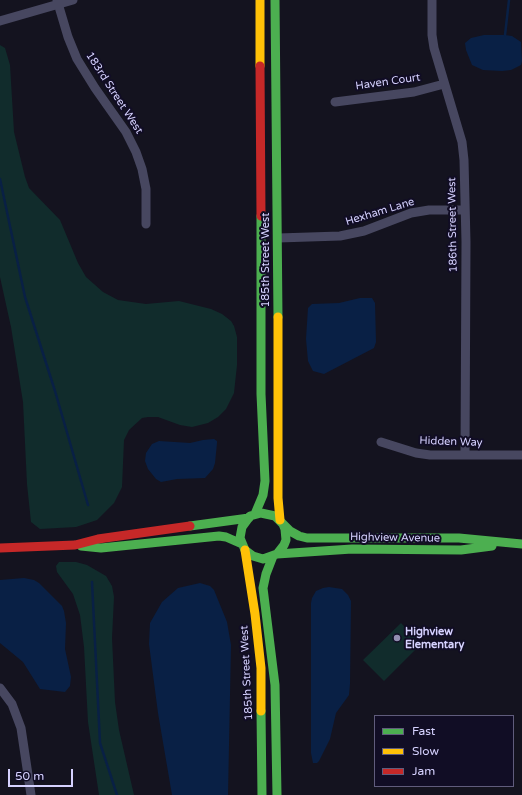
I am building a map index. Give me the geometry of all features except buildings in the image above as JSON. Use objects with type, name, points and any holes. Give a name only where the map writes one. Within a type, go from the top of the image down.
[{"type":"street","points":[[0,22],[58,2],[73,0]]},
{"type":"street","name":"185th Street West","points":[[252,516],[263,495],[265,481],[261,394],[260,0]]},
{"type":"street","name":"185th Street West","points":[[275,0],[278,238],[278,490],[281,522]]},
{"type":"street","name":"186th Street West","points":[[432,0],[433,41],[463,151],[465,210],[465,455]]},
{"type":"street","name":"183rd Street West","points":[[58,2],[68,37],[77,58],[95,88],[126,132],[136,152],[142,169],[146,189],[146,224]]},
{"type":"street","name":"Haven Court","points":[[335,102],[414,92],[444,84]]},
{"type":"street","name":"Hexham Lane","points":[[278,238],[344,236],[364,231],[411,213],[429,210],[465,210]]},
{"type":"street","name":"Hidden Way","points":[[381,442],[423,454],[522,455]]},
{"type":"street","name":"Highview Avenue","points":[[75,545],[98,539],[185,528],[252,516],[261,513],[268,513],[274,516],[299,536],[312,539],[363,537],[459,538],[518,544]]},
{"type":"street","points":[[244,547],[240,532],[242,527],[252,516]]},
{"type":"street","points":[[275,555],[284,545],[286,540],[286,534],[281,522]]},
{"type":"street","name":"Highview Avenue","points":[[0,548],[75,545],[101,548],[219,536],[226,537],[244,547],[253,556],[263,558],[275,555],[352,549],[461,550],[518,544]]},
{"type":"street","name":"185th Street West","points":[[244,547],[256,621],[260,662],[262,795]]},
{"type":"street","name":"185th Street West","points":[[275,555],[266,574],[263,588],[275,685],[277,795]]},
{"type":"street","points":[[0,688],[12,704],[21,728],[32,795]]},
{"type":"green space","points":[[0,45],[5,48],[10,65],[14,132],[29,188],[60,220],[78,263],[86,277],[103,292],[118,300],[146,304],[179,301],[211,309],[222,314],[231,321],[237,337],[237,365],[234,393],[226,409],[218,417],[208,423],[192,427],[180,425],[158,417],[142,418],[129,430],[124,440],[122,487],[114,503],[97,520],[76,527],[40,529],[31,522],[27,484],[23,402],[11,327],[0,277]]},
{"type":"green space","points":[[59,562],[76,562],[87,565],[106,576],[112,586],[114,597],[112,638],[115,702],[119,730],[134,795],[99,795],[88,722],[84,647],[80,615],[73,594],[57,572],[56,566]]},
{"type":"green space","points":[[401,623],[421,644],[384,681],[363,660]]},
{"type":"water","points":[[484,35],[512,36],[521,42],[521,65],[511,70],[502,71],[483,70],[472,65],[465,43],[471,38]]},
{"type":"water","points":[[360,298],[372,298],[375,303],[376,342],[374,348],[324,374],[313,371],[308,361],[306,339],[308,308],[312,304],[339,303]]},
{"type":"water","points":[[214,439],[217,441],[215,463],[213,469],[205,478],[177,479],[161,482],[156,479],[148,469],[145,461],[146,453],[152,444],[159,441],[190,443]]},
{"type":"water","points":[[24,578],[34,580],[39,583],[62,606],[64,611],[66,623],[65,649],[71,677],[70,686],[65,692],[40,689],[23,662],[0,643],[0,580]]},
{"type":"water","points":[[200,583],[210,586],[214,590],[227,622],[231,645],[228,795],[172,795],[158,713],[149,644],[150,623],[162,602],[178,588]]},
{"type":"water","points":[[329,587],[342,589],[351,601],[349,695],[336,713],[330,739],[319,761],[317,763],[313,763],[311,753],[311,603],[316,591]]},
{"type":"waterway","points":[[505,35],[509,0]]},
{"type":"waterway","points":[[0,179],[25,297],[55,391],[88,505]]},
{"type":"waterway","points":[[92,582],[100,743],[117,795]]},
{"type":"traffic: fast","points":[[275,0],[278,317]]},
{"type":"traffic: fast","points":[[255,514],[263,495],[265,481],[261,394],[261,216]]},
{"type":"traffic: fast","points":[[283,524],[285,529],[286,540],[277,554],[263,559],[253,556],[245,550],[240,538],[242,527],[250,516],[261,513],[275,516],[290,531],[307,538],[459,538],[522,544]]},
{"type":"traffic: fast","points":[[190,526],[249,518]]},
{"type":"traffic: fast","points":[[81,546],[101,548],[219,536],[226,537],[242,544]]},
{"type":"traffic: fast","points":[[277,554],[352,549],[461,550],[492,546]]},
{"type":"traffic: fast","points":[[273,556],[266,574],[263,588],[275,685],[277,795]]},
{"type":"traffic: fast","points":[[261,711],[262,795]]},
{"type":"traffic: slow","points":[[260,0],[260,66]]},
{"type":"traffic: slow","points":[[278,317],[278,498],[280,520]]},
{"type":"traffic: slow","points":[[245,550],[255,614],[261,668],[261,711]]},
{"type":"traffic: jam","points":[[260,66],[261,216]]},
{"type":"traffic: jam","points":[[0,548],[75,545],[98,539],[190,526]]},
{"type":"place","name":"Highview Elementary","points":[[397,638]]}]
